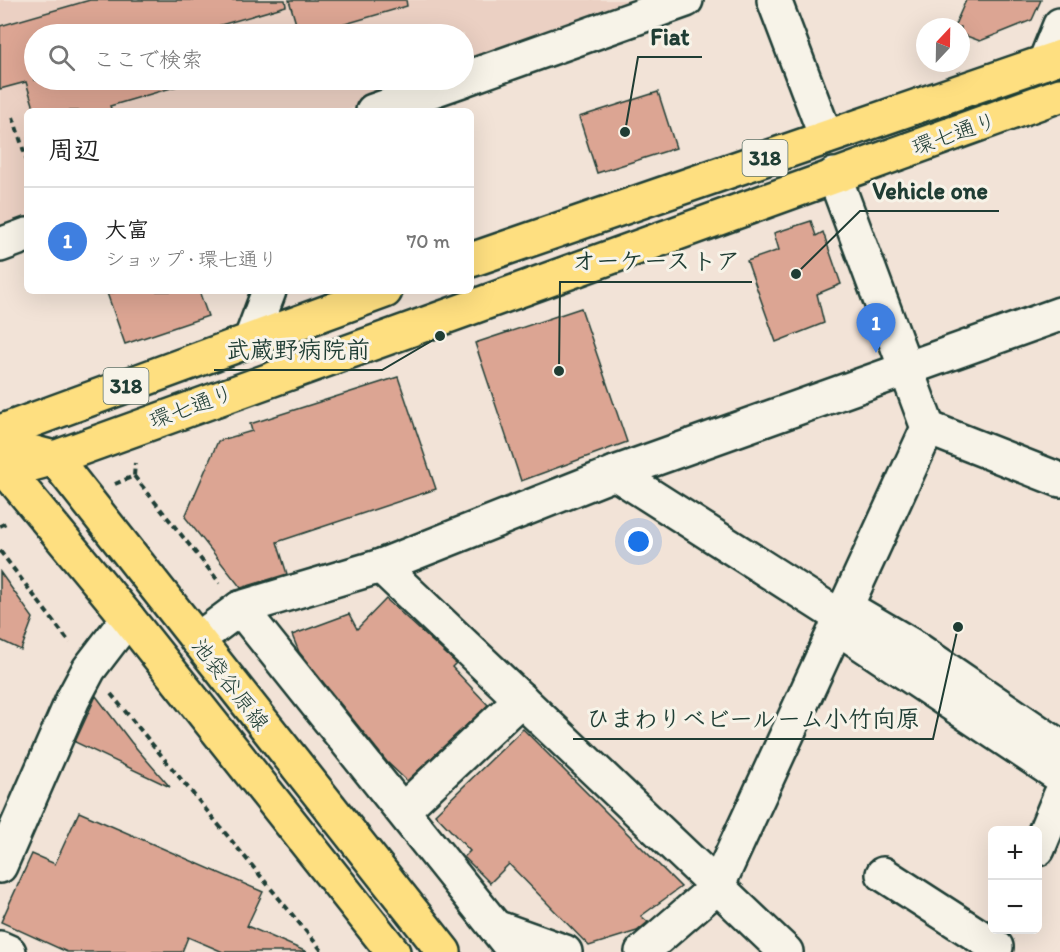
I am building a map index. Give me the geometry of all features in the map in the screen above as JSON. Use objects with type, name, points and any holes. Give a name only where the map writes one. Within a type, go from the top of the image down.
[{"type":"main road","name":"環七通り","points":[[474,259],[1053,59]]},
{"type":"main road","name":"環七通り","points":[[54,458],[1060,95]]},
{"type":"main road","name":"環七通り","points":[[0,432],[377,294]]},
{"type":"main road","name":"池袋谷原線","points":[[2,463],[54,458],[444,952]]},
{"type":"main road","name":"池袋谷原線","points":[[2,463],[393,952]]},
{"type":"main road","points":[[128,618],[137,605],[131,556]]},
{"type":"street","points":[[474,75],[686,0]]},
{"type":"street","points":[[774,0],[826,137]]},
{"type":"street","points":[[1053,59],[1060,25]]},
{"type":"street","points":[[381,108],[432,90]]},
{"type":"street","points":[[642,952],[717,887],[928,428],[834,175]]},
{"type":"street","points":[[0,244],[24,236]]},
{"type":"street","points":[[251,339],[268,294]]},
{"type":"street","points":[[198,640],[240,608],[381,566],[615,473],[1060,314]]},
{"type":"street","points":[[928,428],[1060,480]]},
{"type":"street","points":[[615,473],[842,617],[1060,776]]},
{"type":"street","points":[[381,566],[786,952]]},
{"type":"street","points":[[240,608],[505,940],[565,952]]},
{"type":"street","points":[[842,617],[914,647],[1060,747]]},
{"type":"street","points":[[0,866],[73,699],[89,669],[128,618]]},
{"type":"street","points":[[403,810],[521,699]]},
{"type":"street","points":[[1042,839],[1060,796]]},
{"type":"street","points":[[883,874],[998,943]]},
{"type":"street","points":[[0,948],[9,952]]},
{"type":"path","points":[[13,117],[24,152]]},
{"type":"path","points":[[135,457],[134,476],[240,608]]},
{"type":"path","points":[[107,487],[134,476]]},
{"type":"path","points":[[0,551],[89,669],[323,952]]},
{"type":"shaded area","points":[[0,0],[652,0],[474,64],[474,24],[24,24],[24,90],[404,90],[353,108],[24,108],[24,227],[0,236]]},
{"type":"building","points":[[90,0],[285,0],[286,6],[224,24],[24,24],[24,83],[0,89],[0,26]]},
{"type":"building","points":[[289,0],[406,0],[407,6],[345,24],[296,24]]},
{"type":"building","points":[[966,0],[1041,0],[1032,20],[980,41],[970,37],[970,18],[958,18]]},
{"type":"building","points":[[28,90],[164,90],[110,106],[111,108],[34,108]]},
{"type":"building","points":[[658,92],[676,148],[597,173],[579,117]]},
{"type":"building","points":[[811,221],[816,236],[823,232],[841,284],[817,294],[824,323],[776,342],[747,261],[779,250],[774,233]]},
{"type":"building","points":[[107,294],[200,294],[208,316],[125,344]]},
{"type":"building","points":[[581,308],[627,442],[521,481],[475,343]]},
{"type":"building","points":[[398,377],[436,489],[277,542],[287,574],[241,588],[185,517],[218,441],[252,431],[250,424]]},
{"type":"building","points":[[0,572],[33,618],[21,650],[0,640]]},
{"type":"building","points":[[386,599],[456,663],[452,667],[488,705],[407,781],[387,762],[299,652],[292,635],[349,614],[357,629]]},
{"type":"building","points":[[96,696],[131,742],[170,787],[75,742]]},
{"type":"building","points":[[523,729],[681,887],[641,916],[648,922],[637,931],[589,946],[509,864],[490,883],[464,857],[470,851],[435,814]]},
{"type":"building","points":[[79,812],[263,892],[247,926],[307,952],[223,952],[188,937],[182,952],[67,952],[1,922],[32,854],[55,864]]},
{"type":"place","name":"Fiat","points":[[625,132]]},
{"type":"place","name":"Vehicle one","points":[[796,274]]},
{"type":"place","name":"武蔵野病院前","points":[[440,336]]},
{"type":"place","name":"大富","points":[[876,353]]},
{"type":"place","name":"オーケーストア","points":[[559,371]]},
{"type":"place","name":"ひまわりベビールーム小竹向原","points":[[958,627]]}]
